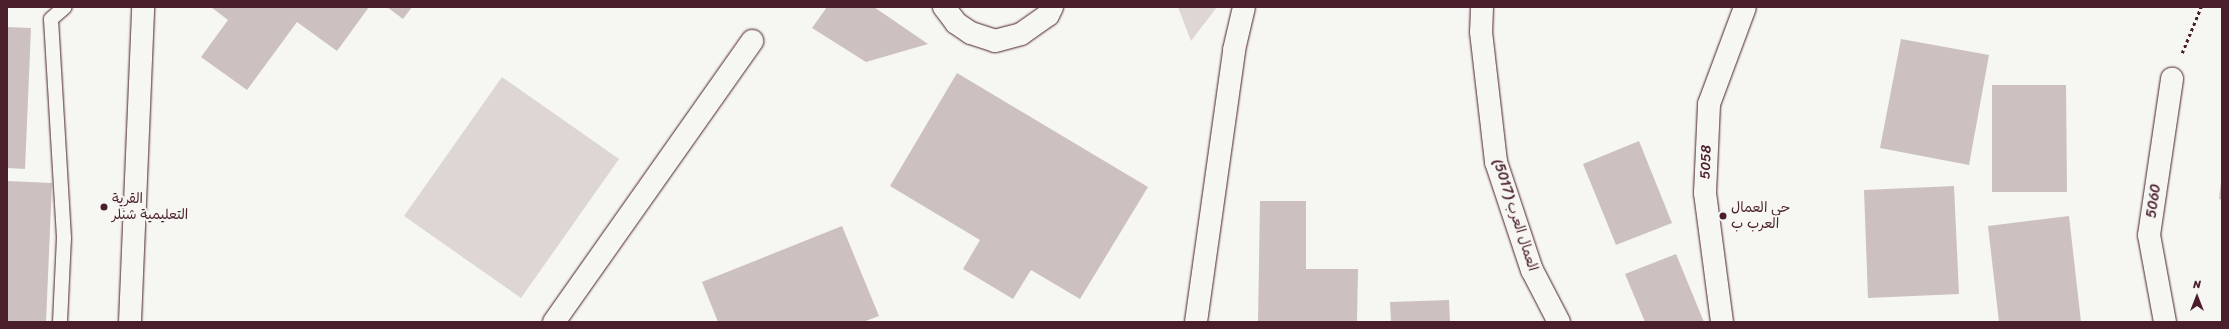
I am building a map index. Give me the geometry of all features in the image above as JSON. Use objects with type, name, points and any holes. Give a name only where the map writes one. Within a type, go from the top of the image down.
[{"type":"street","points":[[130,322],[143,7]]},
{"type":"street","points":[[944,7],[956,23],[971,33],[995,41],[1021,34],[1048,15],[1052,7]]},
{"type":"street","points":[[1196,322],[1234,50],[1244,7]]},
{"type":"street","name":"العمال العرب (5017)","points":[[1482,7],[1481,32],[1496,162],[1532,270],[1559,322]]},
{"type":"street","name":"5058","points":[[1722,322],[1705,192],[1709,104],[1746,7]]},
{"type":"street","points":[[554,322],[752,41]]},
{"type":"street","name":"5060","points":[[2165,322],[2150,235],[2172,79]]},
{"type":"lane","points":[[60,322],[64,238],[51,19],[65,7]]},
{"type":"path","points":[[2172,79],[2201,7]]},
{"type":"shaded area","points":[[1178,7],[1217,7],[1191,41]]},
{"type":"shaded area","points":[[502,77],[619,159],[521,298],[404,216]]},
{"type":"building","points":[[211,7],[369,7],[337,51],[297,22],[247,90],[201,57],[228,20]]},
{"type":"building","points":[[387,7],[412,7],[403,19]]},
{"type":"building","points":[[827,7],[874,7],[928,44],[866,62],[812,28]]},
{"type":"building","points":[[7,27],[31,28],[25,169],[7,168]]},
{"type":"building","points":[[1901,39],[1989,55],[1969,165],[1880,148]]},
{"type":"building","points":[[957,73],[1148,187],[1080,299],[1031,270],[1013,299],[963,269],[980,240],[890,186]]},
{"type":"building","points":[[1992,85],[2066,85],[2067,192],[1992,192]]},
{"type":"building","points":[[1639,141],[1672,223],[1616,245],[1583,164]]},
{"type":"building","points":[[7,181],[52,183],[46,322],[7,322]]},
{"type":"building","points":[[2222,182],[2222,200],[2219,199]]},
{"type":"building","points":[[1954,186],[1959,294],[1868,298],[1864,190]]},
{"type":"building","points":[[1260,201],[1306,201],[1306,269],[1358,269],[1357,322],[1258,322]]},
{"type":"building","points":[[2069,216],[2081,322],[1999,322],[1988,226]]},
{"type":"building","points":[[842,226],[879,316],[863,322],[718,322],[702,282]]},
{"type":"building","points":[[1676,254],[1704,322],[1645,322],[1625,274]]},
{"type":"building","points":[[1449,300],[1450,322],[1391,322],[1390,302]]},
{"type":"place","name":"القرية التعليمية شنلر","points":[[104,207]]},
{"type":"place","name":"حي العمال العرب ب","points":[[1723,216]]}]
